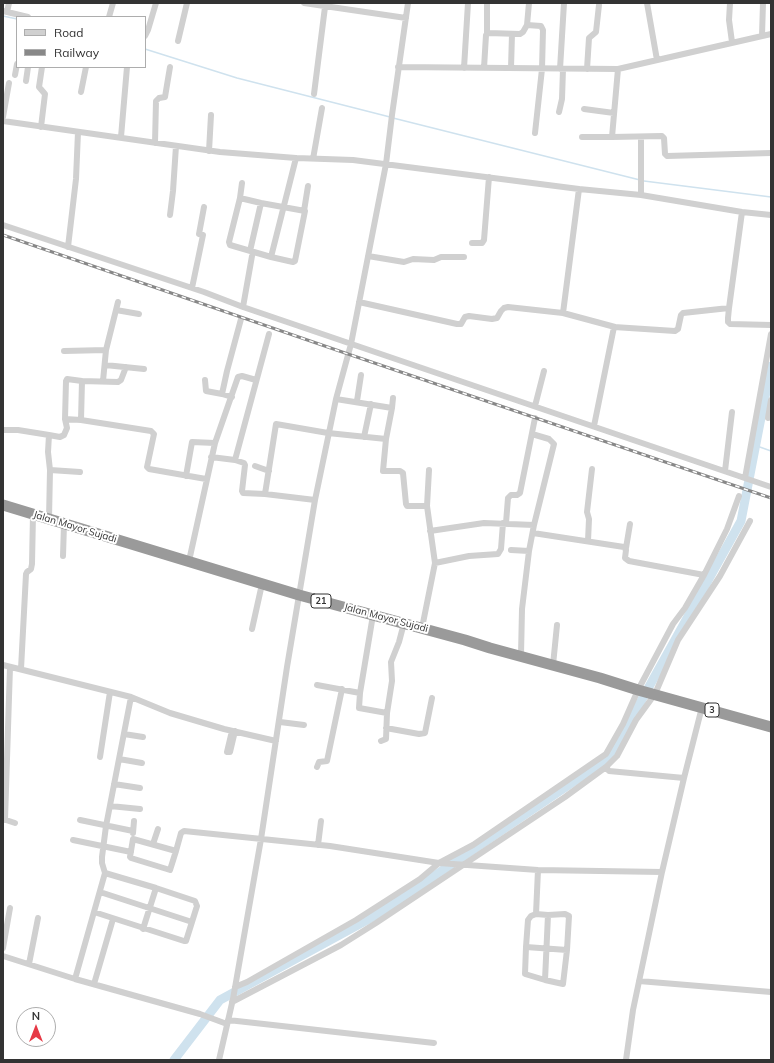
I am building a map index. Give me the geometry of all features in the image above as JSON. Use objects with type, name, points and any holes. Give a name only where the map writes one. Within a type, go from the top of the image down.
[{"type":"highway","name":"Jalan Mayor Sujadi","points":[[3,504],[49,520],[299,595],[422,628],[771,727]]},
{"type":"street","points":[[9,3],[5,11],[23,16]]},
{"type":"street","points":[[109,16],[113,3]]},
{"type":"street","points":[[146,34],[156,3]]},
{"type":"street","points":[[178,40],[187,3]]},
{"type":"street","points":[[304,3],[325,7],[341,6],[406,18]]},
{"type":"street","points":[[219,1060],[228,1022],[261,839],[315,500],[336,398],[351,344],[386,164],[391,117],[408,3]]},
{"type":"street","points":[[464,68],[468,3]]},
{"type":"street","points":[[484,68],[487,33],[487,3]]},
{"type":"street","points":[[487,33],[520,34],[523,32],[527,25],[529,3]]},
{"type":"street","points":[[559,112],[562,99],[564,3]]},
{"type":"street","points":[[647,3],[657,60]]},
{"type":"street","points":[[730,3],[729,24],[732,42]]},
{"type":"street","points":[[762,3],[762,36]]},
{"type":"street","points":[[587,69],[588,38],[596,32],[600,5]]},
{"type":"street","points":[[314,94],[325,7]]},
{"type":"street","points":[[527,25],[543,28],[542,69],[535,133]]},
{"type":"street","points":[[512,34],[512,68]]},
{"type":"street","points":[[398,67],[618,69],[771,34]]},
{"type":"street","points":[[155,143],[156,101],[159,98],[165,97],[170,67]]},
{"type":"street","points":[[15,75],[16,68]]},
{"type":"street","points":[[26,81],[28,68]]},
{"type":"street","points":[[41,127],[45,94],[39,87],[42,68]]},
{"type":"street","points":[[81,92],[86,68]]},
{"type":"street","points":[[121,137],[127,68]]},
{"type":"street","points":[[612,137],[618,69]]},
{"type":"street","points":[[3,117],[9,83]]},
{"type":"street","points":[[313,159],[322,108]]},
{"type":"street","points":[[584,109],[614,113]]},
{"type":"street","points":[[209,151],[211,115]]},
{"type":"street","points":[[3,121],[209,151],[296,158],[353,160],[579,189],[641,195],[742,212],[771,215]]},
{"type":"street","points":[[68,247],[76,178],[78,132]]},
{"type":"street","points":[[582,137],[663,136],[664,154],[667,156],[771,153]]},
{"type":"street","points":[[641,195],[642,137]]},
{"type":"street","points":[[170,215],[176,146]]},
{"type":"street","points":[[272,257],[296,158]]},
{"type":"street","points":[[472,243],[482,243],[484,240],[490,177]]},
{"type":"street","points":[[242,183],[229,244],[230,246],[251,254],[292,262],[294,261],[305,212],[308,186]]},
{"type":"street","points":[[562,313],[579,189]]},
{"type":"street","points":[[240,198],[261,204],[304,211]]},
{"type":"street","points":[[243,307],[251,254],[261,204]]},
{"type":"street","points":[[192,288],[206,236],[199,234],[204,207]]},
{"type":"street","points":[[742,212],[728,322],[730,324],[771,325]]},
{"type":"street","points":[[3,225],[771,486]]},
{"type":"street","points":[[368,256],[404,262],[413,259],[434,260],[440,257],[464,257]]},
{"type":"street","points":[[103,381],[106,350],[118,302]]},
{"type":"street","points":[[359,302],[457,324],[461,324],[465,317],[469,316],[497,318],[504,308],[508,307],[562,313],[615,327],[676,331],[683,313],[729,308]]},
{"type":"street","points":[[116,310],[139,314]]},
{"type":"street","points":[[222,394],[241,319]]},
{"type":"street","points":[[594,426],[613,329],[615,327]]},
{"type":"street","points":[[235,460],[269,334]]},
{"type":"street","points":[[746,478],[771,334]]},
{"type":"street","points":[[64,351],[106,350]]},
{"type":"street","points":[[105,365],[144,369]]},
{"type":"street","points":[[3,430],[18,430],[60,437],[64,435],[68,428],[65,419],[66,380],[118,382],[121,380],[126,367]]},
{"type":"street","points":[[535,406],[544,371]]},
{"type":"street","points":[[357,401],[361,375]]},
{"type":"street","points":[[189,561],[214,443],[240,376],[256,380]]},
{"type":"street","points":[[81,420],[82,380]]},
{"type":"street","points":[[205,380],[206,391],[232,397]]},
{"type":"street","points":[[336,398],[392,408]]},
{"type":"street","points":[[393,398],[386,440],[383,471],[400,471],[403,473],[407,506],[427,506]]},
{"type":"street","points":[[768,418],[771,400]]},
{"type":"street","points":[[364,437],[371,404]]},
{"type":"street","points":[[725,471],[732,412]]},
{"type":"street","points":[[434,562],[469,556],[498,554],[501,549],[508,498],[512,495],[518,495],[520,493],[535,418]]},
{"type":"street","points":[[65,419],[81,420],[151,431],[154,434],[147,467],[149,469],[206,479]]},
{"type":"street","points":[[265,494],[276,424],[328,433],[386,440]]},
{"type":"street","points":[[520,656],[522,608],[529,551],[534,524],[554,444],[549,439],[532,434]]},
{"type":"street","points":[[49,436],[49,520]]},
{"type":"street","points":[[186,476],[192,442],[214,443]]},
{"type":"street","points":[[211,457],[235,460],[242,462],[245,465],[243,493],[315,500]]},
{"type":"street","points":[[255,466],[269,471]]},
{"type":"street","points":[[588,541],[589,519],[587,512],[592,469]]},
{"type":"street","points":[[50,470],[80,472]]},
{"type":"street","points":[[422,628],[434,562],[427,506],[428,470]]},
{"type":"street","points":[[234,988],[356,920],[441,863],[473,845],[538,802],[606,754],[623,724],[673,624],[685,608],[728,529],[739,496]]},
{"type":"street","points":[[21,669],[26,574],[31,569],[32,564],[33,514]]},
{"type":"street","points":[[232,1000],[341,945],[565,797],[606,767],[617,756],[636,720],[653,694],[678,640],[720,576],[750,521]]},
{"type":"street","points":[[63,556],[64,524]]},
{"type":"street","points":[[430,531],[478,524],[534,524]]},
{"type":"street","points":[[630,524],[625,558],[629,562],[704,575]]},
{"type":"street","points":[[533,533],[626,548]]},
{"type":"street","points":[[511,550],[529,551]]},
{"type":"street","points":[[252,629],[262,584]]},
{"type":"street","points":[[373,615],[360,693],[359,708],[387,713]]},
{"type":"street","points":[[381,741],[386,739],[387,713],[392,681],[390,669],[391,662],[399,642],[404,623]]},
{"type":"street","points":[[553,665],[557,625]]},
{"type":"street","points":[[3,665],[131,697],[170,713],[233,731],[276,741]]},
{"type":"street","points":[[10,667],[6,727],[4,820],[15,823]]},
{"type":"street","points":[[317,685],[360,693]]},
{"type":"street","points":[[317,767],[319,762],[327,761],[342,689]]},
{"type":"street","points":[[100,757],[110,692]]},
{"type":"street","points":[[75,979],[105,873],[102,863],[106,826],[131,697]]},
{"type":"street","points":[[386,728],[419,734],[425,733],[432,698]]},
{"type":"street","points":[[626,1060],[633,1010],[662,872],[702,707]]},
{"type":"street","points":[[280,722],[304,725]]},
{"type":"street","points":[[124,734],[143,737]]},
{"type":"street","points":[[119,759],[142,762]]},
{"type":"street","points":[[606,767],[609,771],[684,778]]},
{"type":"street","points":[[114,784],[140,788]]},
{"type":"street","points":[[110,806],[140,809]]},
{"type":"street","points":[[80,820],[133,831]]},
{"type":"street","points":[[134,821],[131,858],[169,870],[181,833],[184,831],[318,845],[460,865],[538,870],[662,872]]},
{"type":"street","points":[[318,845],[321,821]]},
{"type":"street","points":[[153,844],[158,829]]},
{"type":"street","points":[[132,839],[176,851]]},
{"type":"street","points":[[73,840],[131,852]]},
{"type":"street","points":[[536,914],[538,870]]},
{"type":"street","points":[[94,912],[143,929],[185,941],[197,906],[195,901],[105,873]]},
{"type":"street","points":[[143,929],[156,888]]},
{"type":"street","points":[[100,892],[192,922]]},
{"type":"street","points":[[3,948],[10,908]]},
{"type":"street","points":[[536,914],[548,915],[565,914],[568,916],[567,950],[564,983],[562,985],[525,974],[528,920],[531,916],[536,914]]},
{"type":"street","points":[[545,980],[548,915]]},
{"type":"street","points":[[29,964],[38,918]]},
{"type":"street","points":[[94,984],[113,919]]},
{"type":"street","points":[[526,947],[567,950]]},
{"type":"street","points":[[3,956],[75,979],[200,1014],[212,1019],[228,1022],[434,1043]]},
{"type":"street","points":[[639,981],[771,992]]},
{"type":"waterway","points":[[3,16],[16,19]]},
{"type":"waterway","points":[[146,49],[237,78],[390,117]]},
{"type":"waterway","points":[[393,118],[640,180]]},
{"type":"waterway","points":[[644,181],[771,197]]},
{"type":"waterway","points":[[174,1060],[220,1000],[378,914],[610,757],[741,521],[771,366]]},
{"type":"waterway","points":[[757,446],[771,451]]},
{"type":"railway","points":[[3,235],[771,498]]}]
